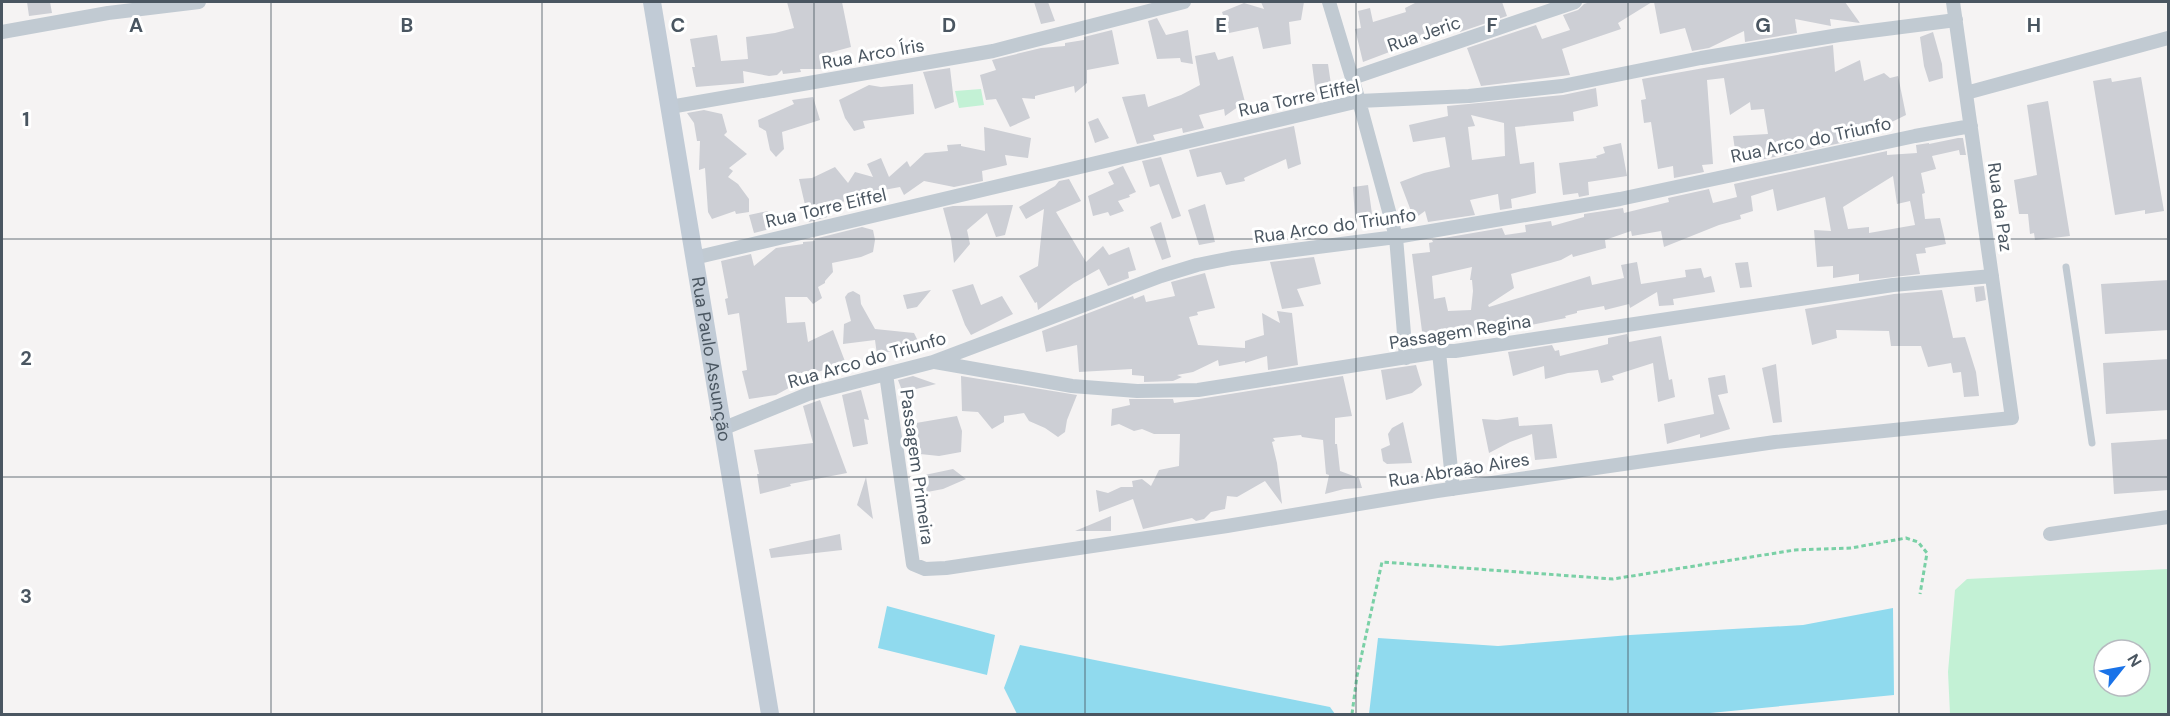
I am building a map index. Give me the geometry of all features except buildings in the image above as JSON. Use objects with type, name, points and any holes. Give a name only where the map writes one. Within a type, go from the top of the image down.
[{"type":"street","points":[[2,32],[107,7],[199,2]]},
{"type":"street","name":"Rua Paulo Assunção","points":[[652,2],[770,714]]},
{"type":"street","name":"Rua Arco Íris","points":[[670,107],[993,51],[1184,2]]},
{"type":"street","points":[[1329,2],[1396,237],[1406,358]]},
{"type":"street","name":"Rua Jeric","points":[[1352,78],[1575,2]]},
{"type":"street","name":"Rua da Paz","points":[[1953,2],[2012,418]]},
{"type":"street","name":"Rua Torre Eiffel","points":[[694,258],[1359,101],[1469,96],[1562,86],[1701,58],[1839,35],[1956,20]]},
{"type":"street","points":[[1966,93],[2169,38]]},
{"type":"street","name":"Rua Arco do Triunfo","points":[[722,429],[808,394],[933,362],[1161,276],[1197,265],[1232,258],[1396,237],[1620,199],[1971,126]]},
{"type":"street","name":"Passagem Regina","points":[[933,362],[1072,386],[1137,391],[1198,390],[1893,285],[1992,276]]},
{"type":"street","points":[[1439,352],[1453,489]]},
{"type":"street","name":"Passagem Primeira","points":[[886,374],[913,564]]},
{"type":"street","name":"Rua Abraão Aires","points":[[913,564],[925,569],[946,568],[1453,489],[1776,442],[2012,418]]},
{"type":"street","points":[[2050,534],[2169,517]]},
{"type":"lane","points":[[2066,267],[2092,443]]},
{"type":"path","points":[[1352,714],[1357,676],[1382,562],[1613,579],[1795,550],[1851,548],[1906,538],[1918,542],[1927,553],[1920,594]]},
{"type":"green space","points":[[981,89],[984,105],[959,108],[955,91]]},
{"type":"green space","points":[[2168,569],[2168,714],[1950,714],[1948,672],[1955,590],[1967,579]]},
{"type":"water","points":[[887,606],[995,635],[987,675],[878,648]]},
{"type":"water","points":[[1893,608],[1894,695],[1700,714],[1369,714],[1378,638],[1498,646],[1630,635],[1803,625]]},
{"type":"water","points":[[1020,645],[1330,707],[1335,714],[1017,714],[1004,688]]}]
